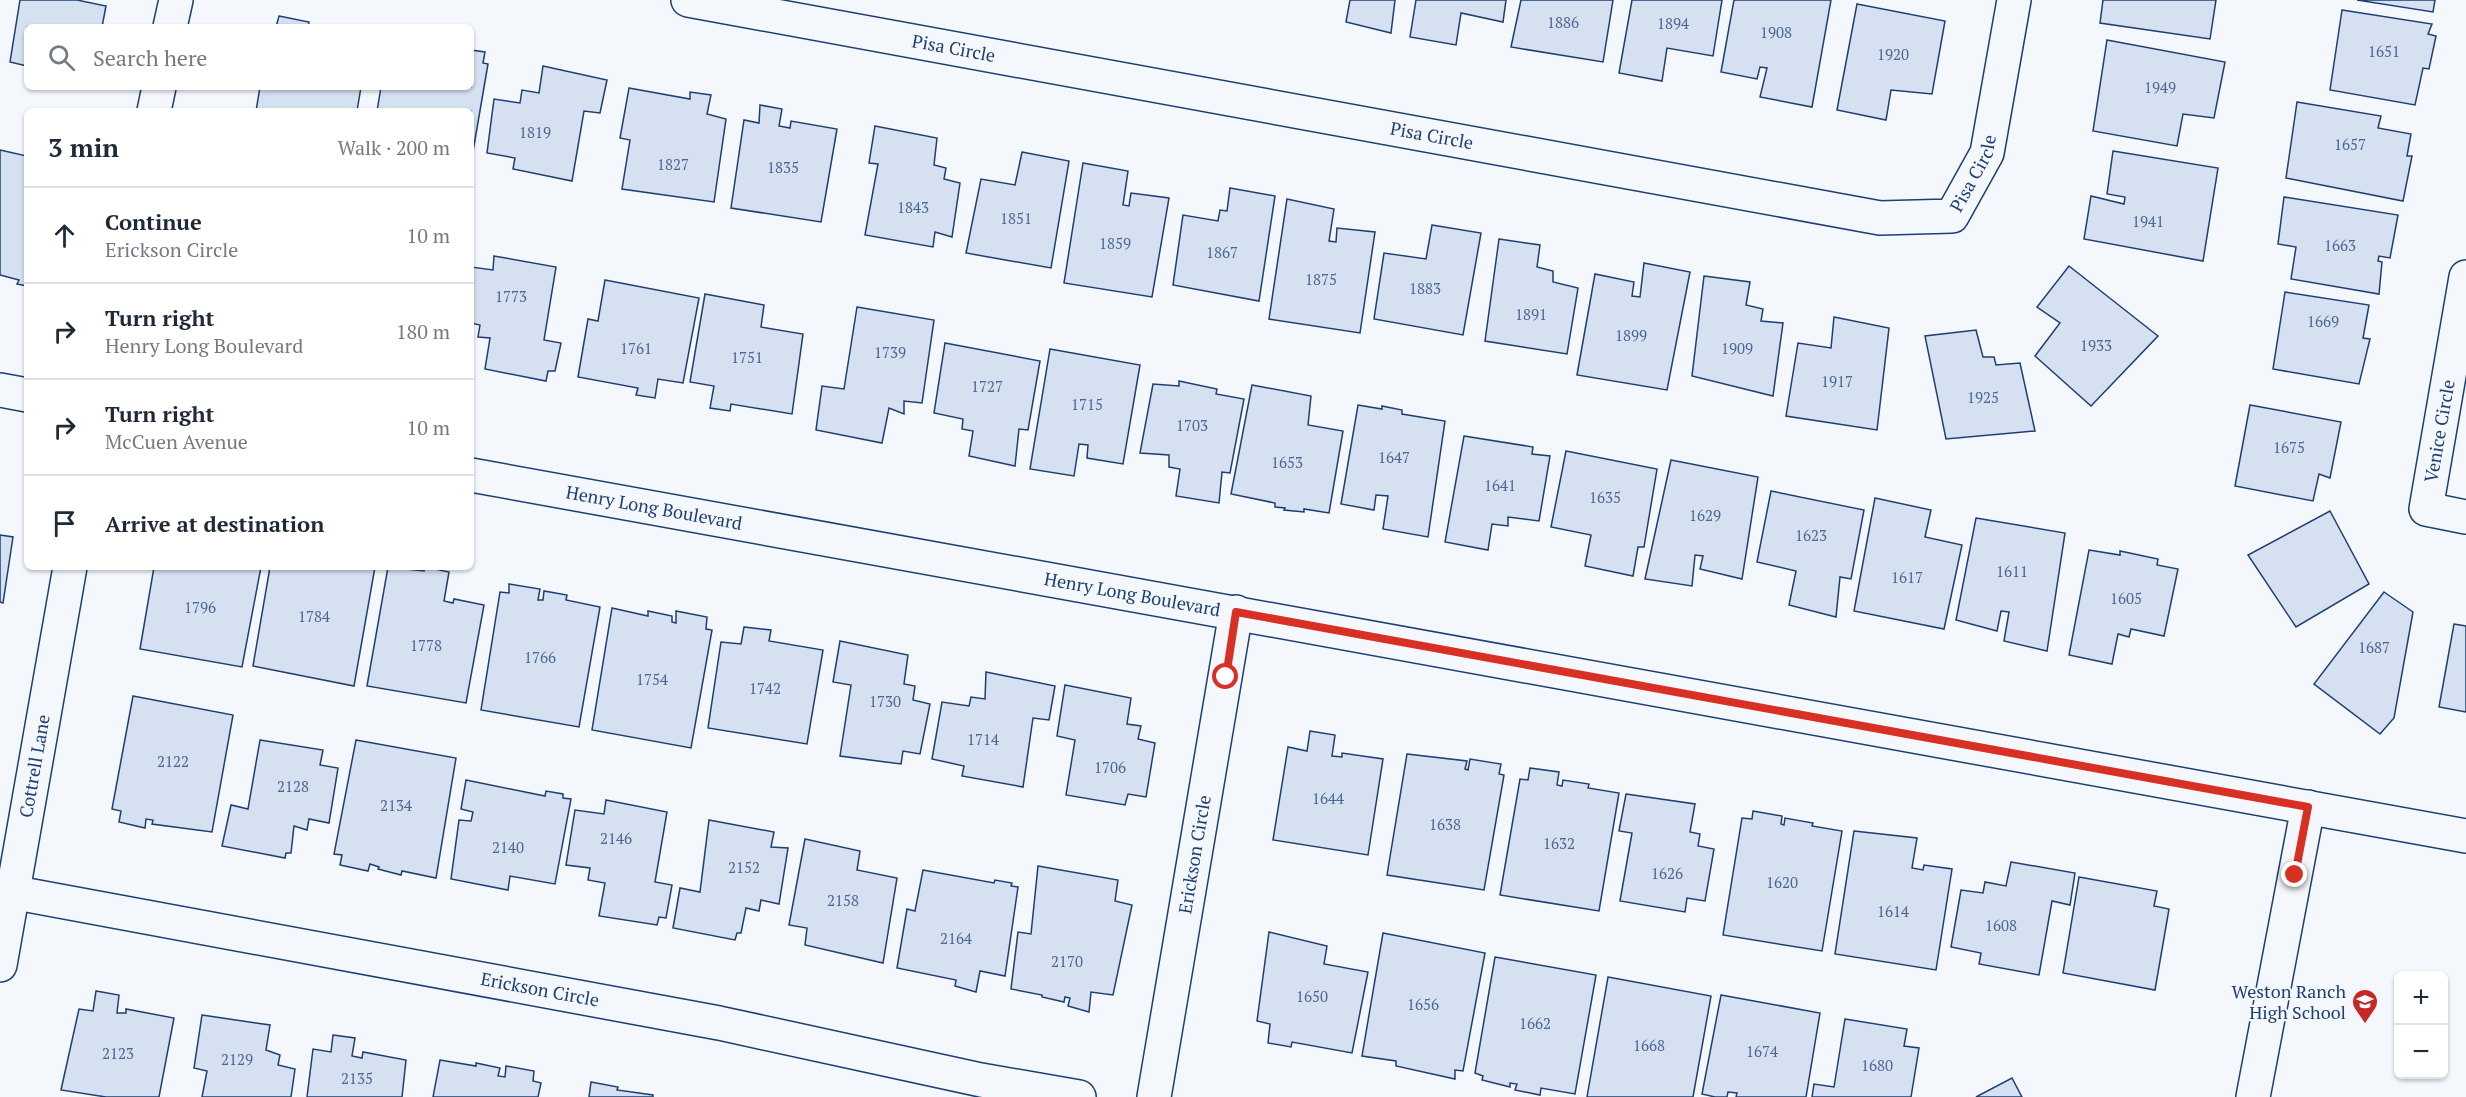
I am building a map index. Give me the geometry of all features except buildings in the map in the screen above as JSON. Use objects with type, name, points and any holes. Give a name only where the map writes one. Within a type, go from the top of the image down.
[{"type":"street","points":[[171,24],[176,0]]},
{"type":"street","name":"Pisa Circle","points":[[688,0],[1880,218],[1952,216],[1987,153],[2014,0]]},
{"type":"street","points":[[155,108],[158,90]]},
{"type":"street","name":"Venice Circle","points":[[2466,277],[2426,509],[2466,517]]},
{"type":"street","points":[[0,390],[24,394]]},
{"type":"street","name":"Henry Long Boulevard","points":[[474,476],[2466,836]]},
{"type":"street","name":"Cottrell Lane","points":[[0,965],[7,891],[69,570]]},
{"type":"street","name":"Erickson Circle","points":[[1154,1097],[1236,612]]},
{"type":"street","points":[[2253,1097],[2308,807]]},
{"type":"street","name":"Erickson Circle","points":[[7,891],[718,1023],[981,1080],[1079,1097]]},
{"type":"place","name":"Weston Ranch High School","points":[[2365,1025]]},
{"type":"route","points":[[1226,677],[1236,612],[2308,807],[2295,875]]}]
